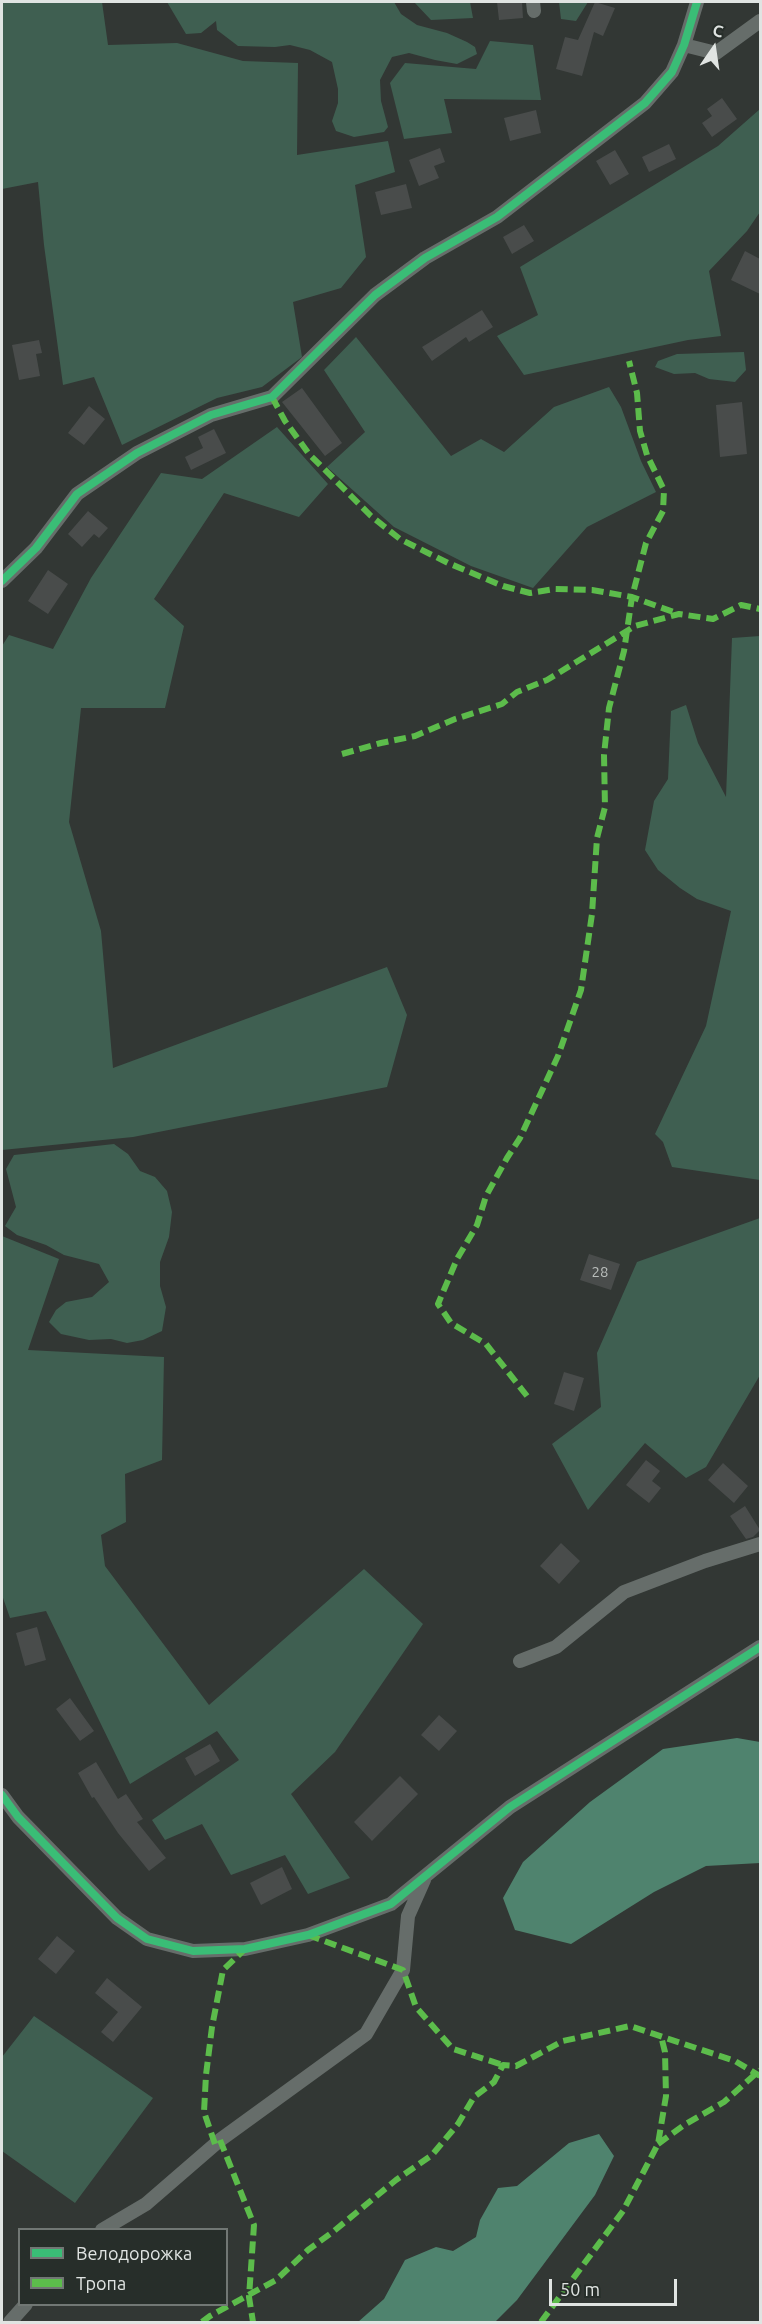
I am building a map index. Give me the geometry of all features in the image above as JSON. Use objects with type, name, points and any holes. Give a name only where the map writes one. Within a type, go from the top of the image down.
[{"type":"street","points":[[2,581],[36,548],[77,494],[137,453],[210,415],[272,397],[375,294],[425,258],[496,217],[645,103],[672,72],[684,45],[697,2]]},
{"type":"street","points":[[684,45],[716,53],[760,21]]},
{"type":"street","points":[[520,1661],[556,1647],[624,1592],[705,1561],[760,1544]]},
{"type":"street","points":[[2,1795],[18,1817],[117,1918],[147,1939],[193,1951],[245,1949],[308,1935],[391,1904],[510,1807],[760,1647]]},
{"type":"street","points":[[104,2228],[146,2204],[220,2140],[366,2034],[403,1970],[408,1916],[424,1879]]},
{"type":"street","points":[[10,2322],[24,2306]]},
{"type":"shaded area","points":[[2,2],[102,2],[108,45],[177,43],[243,61],[298,63],[297,155],[388,141],[395,172],[355,185],[366,257],[341,288],[293,302],[302,357],[262,387],[217,398],[122,445],[94,377],[63,385],[38,182],[2,189]]},
{"type":"shaded area","points":[[167,2],[394,2],[401,14],[417,25],[447,33],[467,42],[475,47],[477,54],[457,64],[409,53],[392,57],[380,80],[381,101],[388,127],[384,132],[354,137],[336,131],[332,121],[338,103],[338,89],[332,62],[310,50],[290,45],[238,46],[217,30],[216,21],[201,33],[186,34]]},
{"type":"shaded area","points":[[414,2],[470,2],[473,18],[431,20]]},
{"type":"shaded area","points":[[559,2],[588,2],[576,21],[561,19]]},
{"type":"shaded area","points":[[490,41],[533,45],[541,100],[444,99],[452,133],[404,139],[390,83],[405,63],[476,69]]},
{"type":"shaded area","points":[[760,109],[760,212],[747,231],[709,271],[721,336],[688,340],[524,375],[497,336],[538,315],[520,267],[718,146]]},
{"type":"shaded area","points":[[356,337],[451,456],[481,439],[504,452],[554,407],[609,387],[621,407],[641,461],[656,492],[587,527],[533,588],[471,566],[394,527],[327,467],[365,432],[324,370]]},
{"type":"shaded area","points":[[744,352],[746,370],[735,382],[709,379],[695,373],[674,374],[655,367],[658,361],[677,354]]},
{"type":"shaded area","points":[[277,427],[328,484],[299,517],[224,493],[154,599],[184,626],[165,708],[81,708],[69,822],[101,931],[113,1068],[387,967],[407,1015],[387,1087],[133,1137],[2,1150],[2,646],[9,635],[53,649],[91,578],[161,473],[202,479]]},
{"type":"shaded area","points":[[760,636],[760,1180],[672,1167],[663,1142],[655,1134],[706,1026],[731,911],[697,899],[680,888],[658,870],[645,850],[654,801],[668,779],[671,711],[686,705],[698,743],[726,797],[732,638]]},
{"type":"shaded area","points":[[114,1144],[128,1154],[140,1171],[155,1177],[167,1191],[172,1212],[169,1237],[160,1262],[160,1286],[166,1307],[162,1331],[143,1340],[127,1343],[111,1339],[89,1340],[61,1334],[49,1322],[56,1310],[66,1302],[92,1297],[109,1282],[99,1264],[64,1255],[46,1245],[17,1235],[5,1226],[16,1207],[6,1169],[14,1155]]},
{"type":"shaded area","points":[[760,1218],[760,1375],[706,1467],[686,1478],[645,1443],[588,1510],[552,1444],[601,1407],[597,1353],[637,1262]]},
{"type":"shaded area","points":[[2,1236],[59,1259],[28,1350],[164,1357],[162,1460],[125,1474],[126,1522],[101,1535],[105,1566],[209,1705],[364,1569],[423,1624],[335,1752],[291,1794],[350,1878],[308,1894],[285,1855],[231,1875],[202,1824],[165,1840],[152,1820],[239,1760],[217,1731],[130,1784],[46,1611],[10,1618],[2,1595]]},
{"type":"shaded area","points":[[737,1738],[760,1742],[760,1863],[706,1866],[654,1892],[571,1944],[515,1930],[503,1898],[523,1862],[590,1802],[663,1749]]},
{"type":"shaded area","points":[[34,2016],[153,2098],[75,2203],[2,2151],[2,2057]]},
{"type":"shaded area","points":[[599,2134],[614,2156],[595,2195],[517,2300],[495,2322],[358,2322],[384,2299],[405,2260],[436,2247],[453,2251],[476,2237],[480,2220],[498,2188],[517,2186],[569,2143]]},
{"type":"building","points":[[497,2],[522,2],[523,18],[499,20]]},
{"type":"building","points":[[595,2],[615,8],[603,36],[594,32],[582,76],[556,69],[565,37],[578,40]]},
{"type":"building","points":[[722,98],[737,119],[712,137],[702,123],[712,116],[707,109]]},
{"type":"building","points":[[536,110],[541,133],[510,141],[504,118]]},
{"type":"building","points":[[669,144],[676,159],[649,172],[642,157]]},
{"type":"building","points":[[440,148],[445,162],[434,166],[439,178],[419,186],[409,160]]},
{"type":"building","points":[[615,150],[629,174],[610,185],[596,161]]},
{"type":"building","points":[[406,184],[412,208],[381,215],[375,192]]},
{"type":"building","points":[[524,225],[534,241],[512,254],[503,237]]},
{"type":"building","points":[[745,251],[760,259],[760,294],[731,280]]},
{"type":"building","points":[[482,310],[493,327],[469,342],[466,337],[432,361],[422,347]]},
{"type":"building","points":[[39,340],[42,353],[36,354],[40,376],[19,380],[12,345]]},
{"type":"building","points":[[302,388],[342,443],[325,456],[282,402]]},
{"type":"building","points":[[742,402],[747,454],[720,457],[716,405]]},
{"type":"building","points":[[89,406],[105,419],[84,445],[68,433]]},
{"type":"building","points":[[214,429],[226,453],[191,470],[185,457],[203,448],[198,437]]},
{"type":"building","points":[[88,511],[108,528],[99,538],[94,534],[82,547],[68,534]]},
{"type":"building","points":[[48,570],[68,584],[48,614],[28,601]]},
{"type":"building","points":[[589,1254],[620,1264],[611,1290],[580,1280]]},
{"type":"building","points":[[564,1372],[584,1378],[574,1411],[554,1404]]},
{"type":"building","points":[[646,1460],[660,1471],[652,1481],[661,1488],[649,1503],[626,1485]]},
{"type":"building","points":[[723,1463],[748,1486],[734,1503],[708,1480]]},
{"type":"building","points":[[745,1506],[760,1530],[753,1537],[746,1539],[730,1516]]},
{"type":"building","points":[[561,1543],[580,1561],[559,1584],[540,1566]]},
{"type":"building","points":[[37,1627],[46,1660],[25,1666],[16,1633]]},
{"type":"building","points":[[70,1698],[94,1731],[80,1741],[56,1709]]},
{"type":"building","points":[[439,1715],[457,1731],[439,1751],[421,1735]]},
{"type":"building","points":[[210,1744],[220,1761],[195,1776],[185,1758]]},
{"type":"building","points":[[96,1762],[118,1799],[126,1794],[143,1819],[137,1822],[166,1858],[149,1871],[118,1833],[94,1797],[92,1798],[78,1773]]},
{"type":"building","points":[[400,1776],[418,1794],[372,1841],[354,1822]]},
{"type":"building","points":[[282,1867],[292,1889],[261,1905],[250,1883]]},
{"type":"building","points":[[57,1936],[75,1951],[56,1974],[38,1959]]},
{"type":"building","points":[[107,1978],[142,2007],[113,2042],[101,2032],[118,2012],[95,1993]]},
{"type":"marked path","points":[[527,1396],[486,1344],[451,1323],[438,1304],[457,1259],[477,1225],[486,1196],[520,1138],[558,1056],[581,990],[592,914],[597,838],[605,807],[604,755],[609,708],[624,651],[632,597],[646,543],[663,511],[664,490],[647,455],[640,431],[637,393],[629,361]]},
{"type":"marked path","points":[[272,397],[285,421],[309,454],[371,516],[400,539],[448,563],[503,586],[530,593],[555,589],[592,590],[632,597],[679,614]]},
{"type":"marked path","points":[[342,754],[415,736],[455,719],[502,704],[517,692],[547,680],[635,626],[679,614],[713,619],[741,605],[760,609]]},
{"type":"marked path","points":[[308,1935],[403,1970],[416,2007],[453,2049],[503,2065]]},
{"type":"marked path","points":[[215,2144],[204,2112],[212,2027],[223,1970],[245,1949]]},
{"type":"marked path","points":[[202,2322],[276,2280],[308,2250],[396,2180],[432,2155],[458,2124],[474,2097],[494,2082],[503,2065],[516,2066],[563,2041],[630,2026],[735,2061],[760,2076]]},
{"type":"marked path","points":[[541,2322],[623,2211],[658,2144],[666,2096],[665,2052],[661,2036]]},
{"type":"marked path","points":[[658,2144],[684,2125],[724,2102],[760,2070]]},
{"type":"marked path","points":[[220,2140],[254,2225],[249,2297],[253,2322]]},
{"type":"cycle path","points":[[2,581],[36,548],[77,494],[137,453],[211,415],[272,397],[375,295],[425,258],[497,217],[645,103],[672,72],[684,45],[697,2]]},
{"type":"cycle path","points":[[2,1795],[18,1817],[117,1918],[147,1939],[193,1951],[245,1949],[308,1935],[391,1904],[510,1807],[760,1647]]}]
